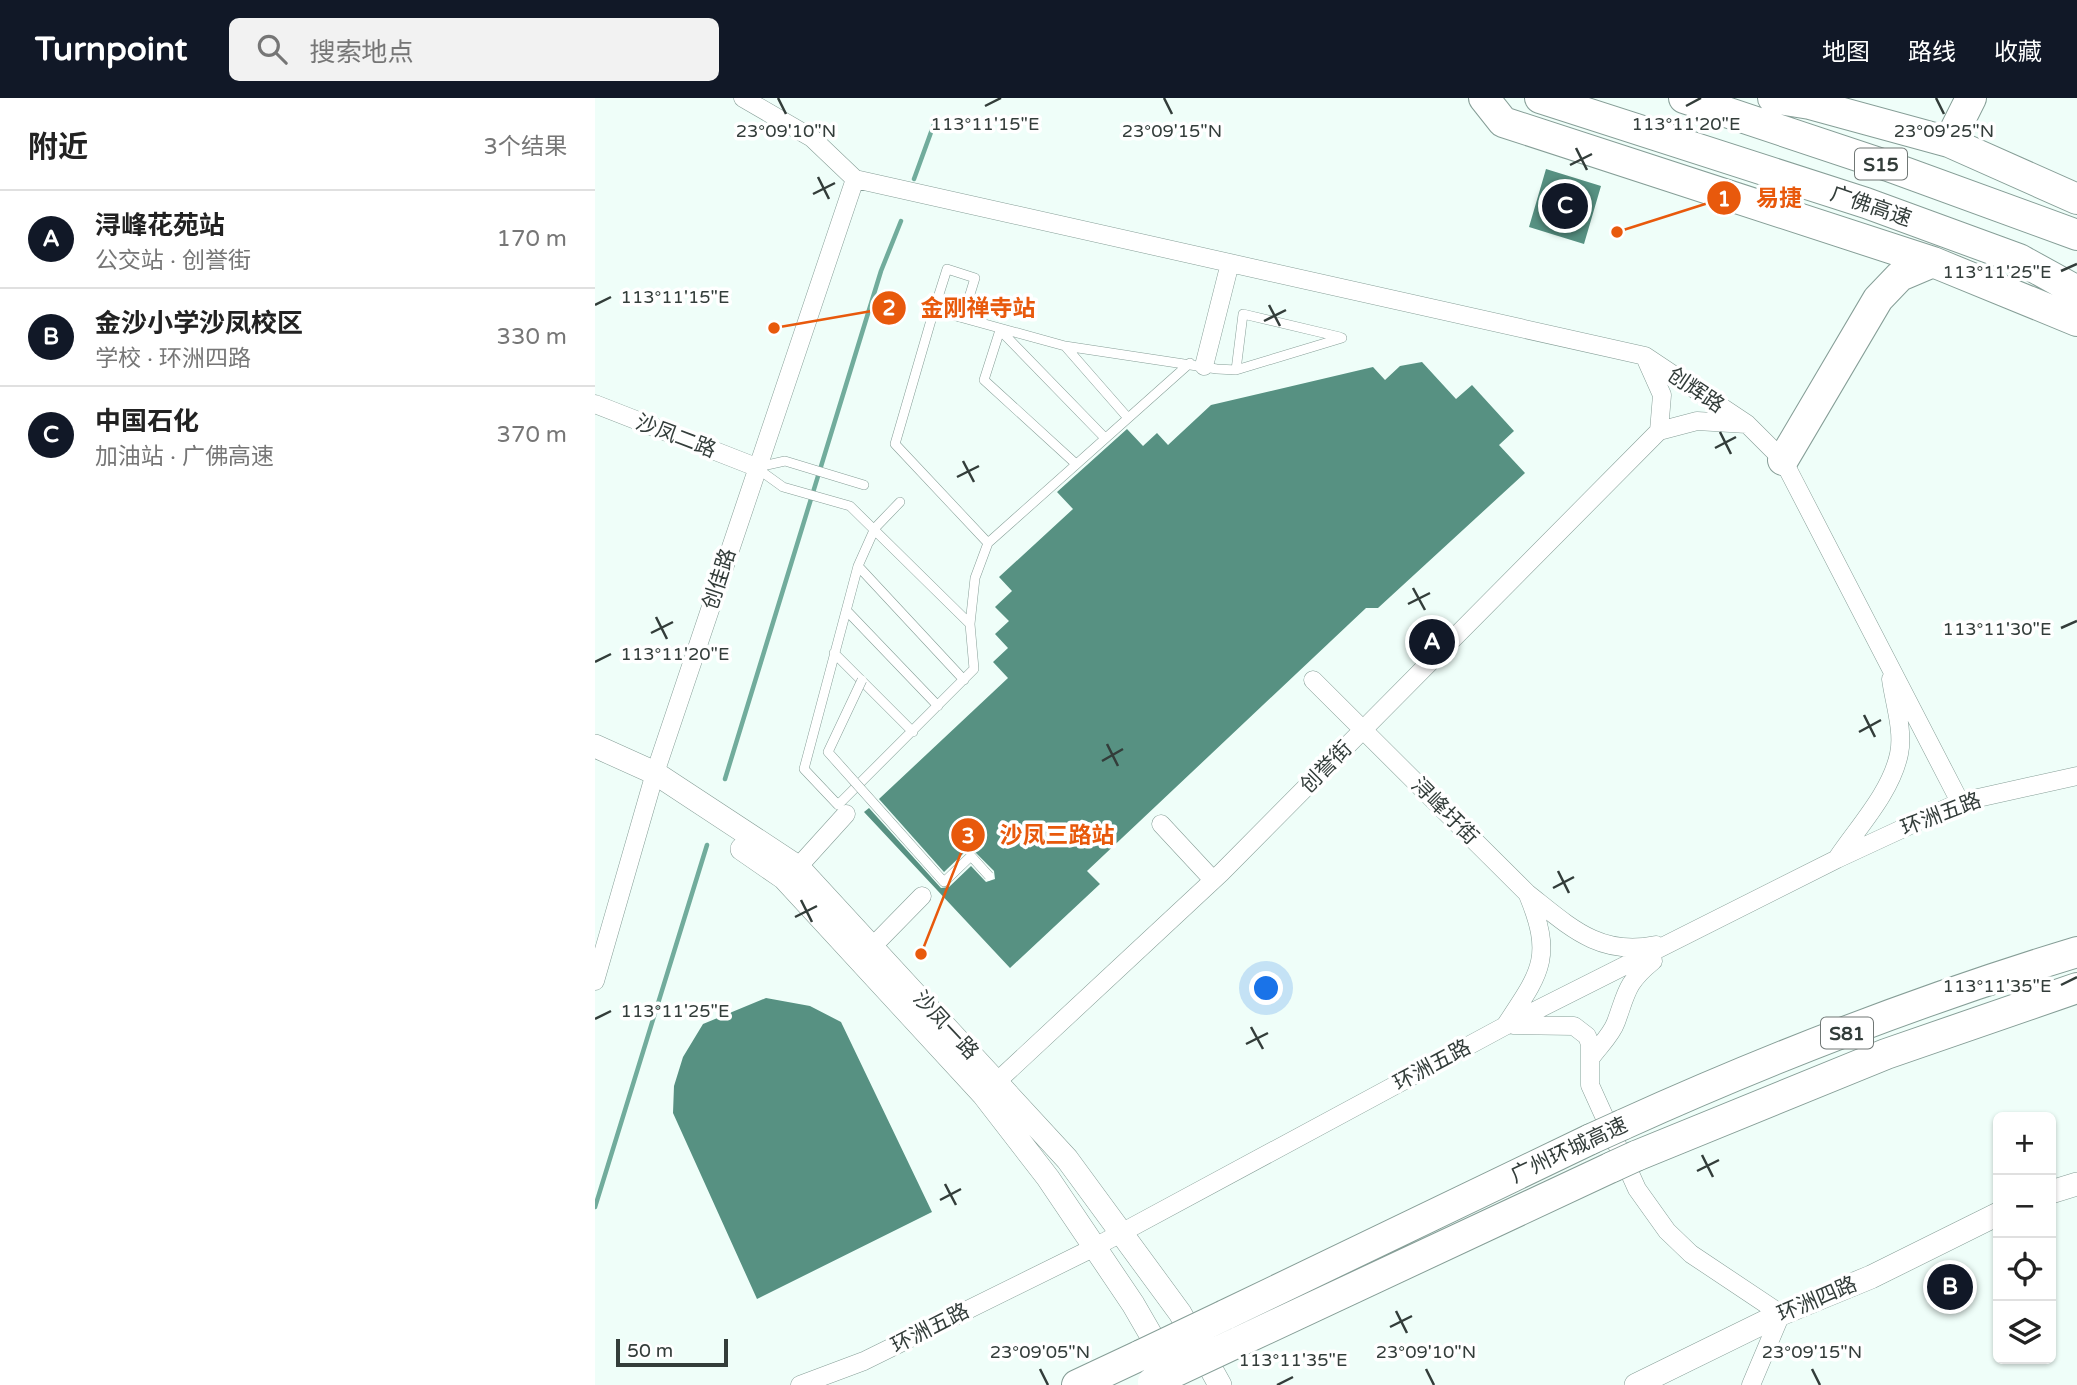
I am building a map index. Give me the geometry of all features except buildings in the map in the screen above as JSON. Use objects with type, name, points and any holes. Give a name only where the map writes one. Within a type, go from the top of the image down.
[{"type":"highway","points":[[1484,98],[1503,122],[1933,262],[2077,321]]},
{"type":"highway","name":"广佛高速","points":[[1540,98],[1866,203],[2019,259],[2077,290]]},
{"type":"highway","name":"广佛高速","points":[[1684,98],[1888,166],[2077,235]]},
{"type":"highway","points":[[1773,98],[1809,101],[1949,142],[2077,199]]},
{"type":"highway","points":[[1949,142],[1971,98]]},
{"type":"highway","points":[[1783,460],[1878,299],[1900,276],[1933,262]]},
{"type":"highway","points":[[1871,1023],[2077,941]]},
{"type":"highway","name":"广州环城高速","points":[[1077,1385],[1591,1139],[1735,1076],[1946,994],[2077,952]]},
{"type":"highway","name":"广州环城高速","points":[[1160,1384],[1236,1343],[1624,1162],[1835,1073],[1963,1025],[2077,988]]},
{"type":"street","points":[[743,98],[812,138],[855,179],[1645,356],[1662,395],[1659,431],[1697,421],[1747,424]]},
{"type":"street","name":"创佳路","points":[[595,981],[653,779],[855,179]]},
{"type":"street","points":[[1197,364],[1230,263]]},
{"type":"street","name":"创辉路","points":[[1645,356],[1747,424],[1783,460],[1960,802]]},
{"type":"street","name":"沙凤二路","points":[[595,404],[756,467]]},
{"type":"street","name":"创誉街","points":[[991,1087],[1213,880],[1659,431]]},
{"type":"street","points":[[1837,859],[1882,793],[1900,753],[1900,731],[1889,665]]},
{"type":"street","name":"浔峰圩街","points":[[1313,680],[1527,893]]},
{"type":"street","name":"沙凤一路","points":[[595,746],[797,867],[873,946],[991,1087],[1095,1247],[1160,1384]]},
{"type":"street","name":"沙凤一路","points":[[595,761],[653,779],[784,878],[991,1087],[1067,1159],[1180,1312],[1220,1385]]},
{"type":"street","name":"环洲五路","points":[[800,1385],[864,1361],[1095,1247],[1505,1026],[1837,859],[1960,802],[2077,776]]},
{"type":"street","points":[[797,867],[846,814]]},
{"type":"street","points":[[1161,824],[1213,880]]},
{"type":"street","points":[[1527,893],[1581,935],[1620,949],[1680,940]]},
{"type":"street","points":[[1505,1026],[1540,967],[1541,925],[1527,893]]},
{"type":"street","points":[[873,946],[922,896]]},
{"type":"street","points":[[1590,1059],[1616,1022],[1624,993],[1634,977],[1680,940]]},
{"type":"street","points":[[1505,1026],[1574,1026],[1587,1036],[1590,1059],[1588,1075],[1595,1097],[1637,1189],[1656,1217],[1691,1254],[1781,1314],[1751,1385]]},
{"type":"street","points":[[2056,1190],[2077,1184]]},
{"type":"street","name":"环洲四路","points":[[1636,1385],[1781,1314],[1871,1277],[1993,1216]]},
{"type":"lane","points":[[963,317],[975,278],[947,269],[895,444],[988,543]]},
{"type":"lane","points":[[934,310],[1065,346],[1235,370],[1342,338],[1243,314],[1235,370]]},
{"type":"lane","points":[[1000,330],[1105,438]]},
{"type":"lane","points":[[1000,330],[984,380],[1076,464]]},
{"type":"lane","points":[[1065,346],[1128,418]]},
{"type":"lane","points":[[900,502],[875,528],[858,566],[804,769],[838,805],[974,669],[971,624],[975,578],[988,543],[1128,418],[1197,364]]},
{"type":"lane","points":[[756,467],[785,461],[864,485]]},
{"type":"lane","points":[[756,467],[783,487],[850,506],[971,624]]},
{"type":"lane","points":[[858,566],[964,680]]},
{"type":"lane","points":[[847,611],[937,706]]},
{"type":"lane","points":[[834,653],[913,732]]},
{"type":"lane","points":[[862,680],[828,752],[944,883],[971,856],[989,876]]},
{"type":"waterway","points":[[914,179],[934,124]]},
{"type":"waterway","points":[[725,779],[881,271],[901,221]]},
{"type":"waterway","points":[[595,1207],[707,845]]},
{"type":"place","name":"中国石化","points":[[1565,206]]},
{"type":"place","name":"易捷","points":[[1617,232]]},
{"type":"place","name":"金刚禅寺站","points":[[774,328]]},
{"type":"place","name":"浔峰花苑站","points":[[1432,642]]},
{"type":"place","name":"沙凤三路站","points":[[921,954]]},
{"type":"place","name":"金沙小学沙凤校区","points":[[1950,1287]]}]
